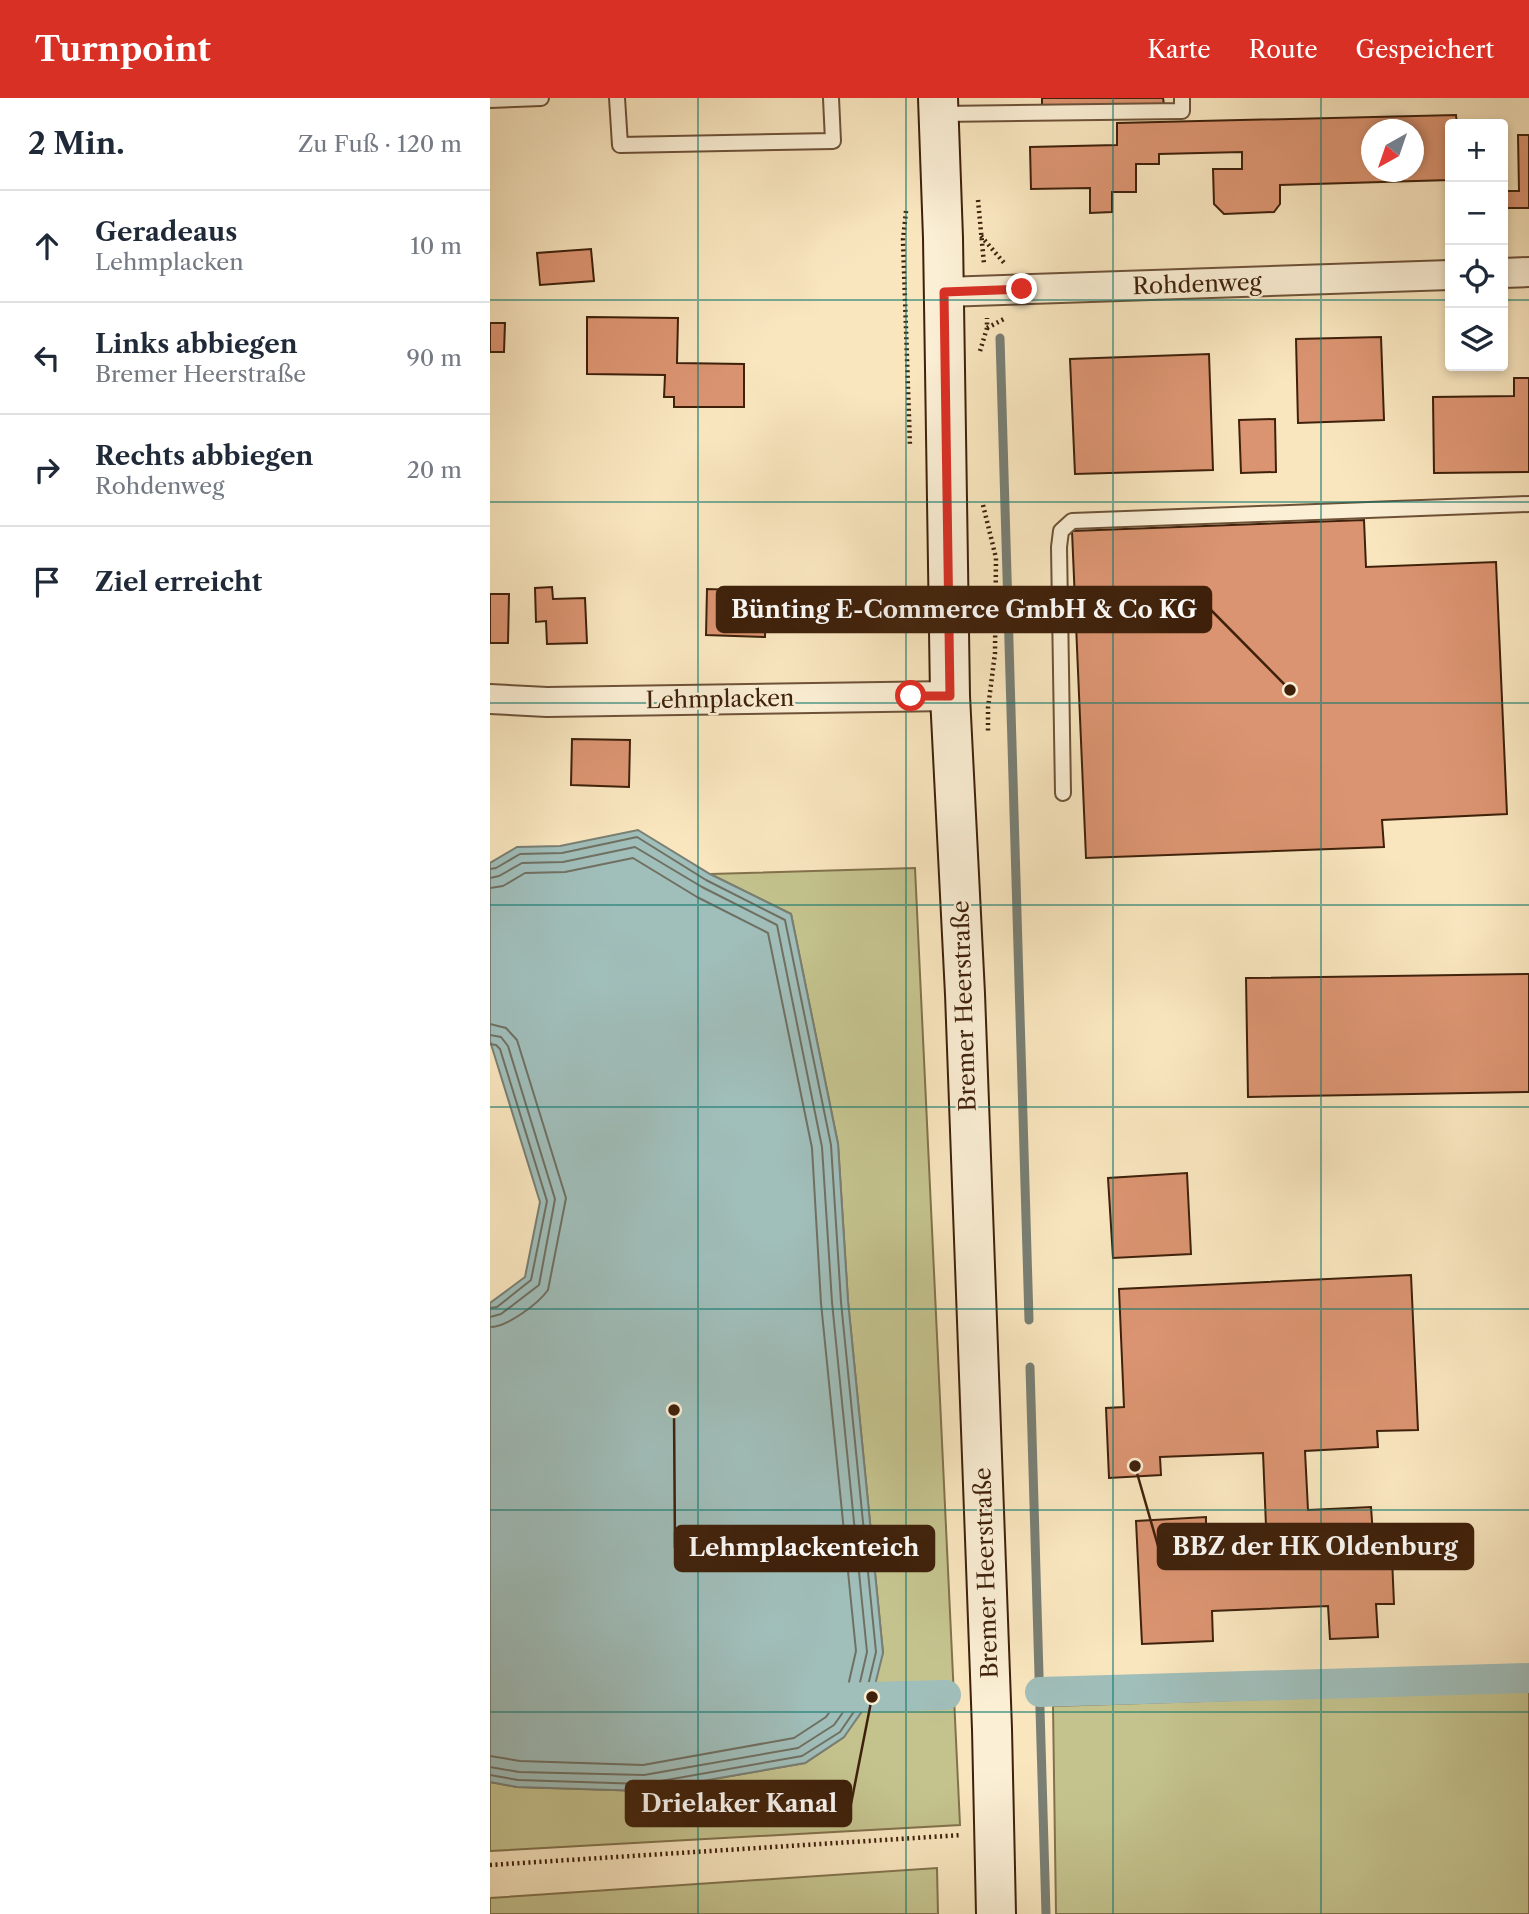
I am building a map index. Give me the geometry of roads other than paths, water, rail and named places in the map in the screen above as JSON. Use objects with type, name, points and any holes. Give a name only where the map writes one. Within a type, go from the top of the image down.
[{"type":"main road","name":"Bremer Heerstraße","points":[[938,106],[944,292],[950,696],[965,994],[996,1914]]},
{"type":"street","points":[[1508,273],[1529,272]]},
{"type":"street","name":"Rohdenweg","points":[[944,292],[1445,275]]},
{"type":"street","name":"Lehmplacken","points":[[490,699],[547,702],[950,696]]},
{"type":"lane","points":[[490,100],[541,98]]},
{"type":"lane","points":[[617,98],[620,145],[833,141],[831,98]]},
{"type":"lane","points":[[938,106],[1182,111],[1182,98]]},
{"type":"lane","points":[[1063,793],[1059,547],[1061,531],[1072,521],[1529,504]]},
{"type":"water","points":[[638,830],[710,874],[791,914],[838,1144],[848,1301],[883,1653],[872,1697],[844,1737],[805,1763],[645,1791],[517,1787],[490,1782],[490,1303],[525,1277],[540,1202],[490,1041],[490,863],[517,847],[560,846]]},
{"type":"waterway","points":[[1000,338],[1029,1320]]},
{"type":"waterway","points":[[1030,1367],[1046,1914]]},
{"type":"waterway","points":[[1040,1692],[1529,1678]]},
{"type":"waterway","points":[[831,1698],[946,1695]]},
{"type":"place","name":"Bünting E-Commerce GmbH & Co KG","points":[[1290,690]]},
{"type":"place","name":"Lehmplackenteich","points":[[674,1410]]},
{"type":"place","name":"BBZ der HK Oldenburg","points":[[1135,1466]]},
{"type":"place","name":"Drielaker Kanal","points":[[872,1697]]}]
